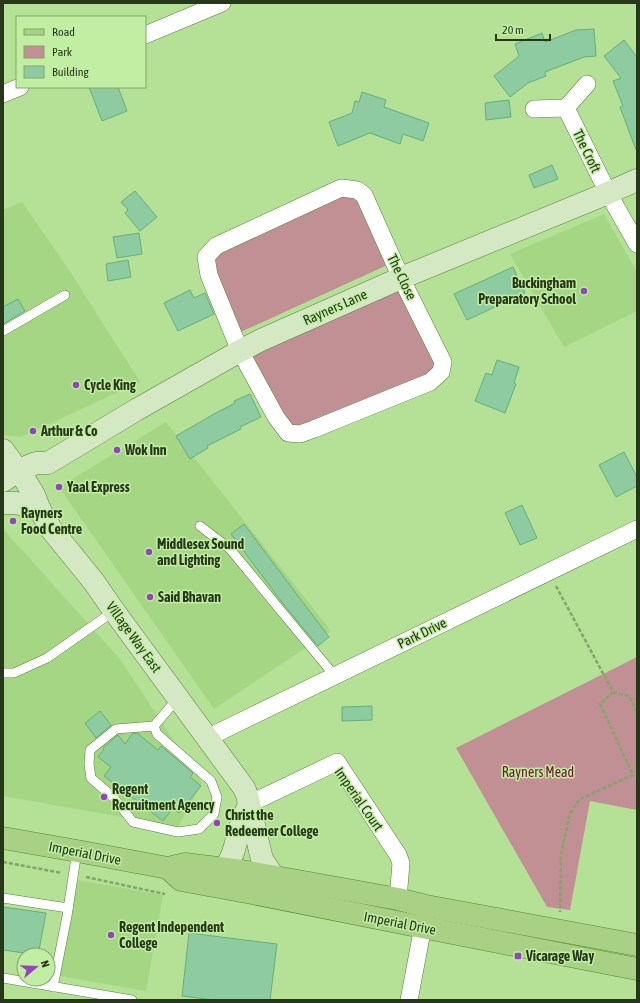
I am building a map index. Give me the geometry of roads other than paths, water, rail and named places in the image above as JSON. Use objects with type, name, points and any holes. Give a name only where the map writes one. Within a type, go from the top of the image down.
[{"type":"main road","name":"Imperial Drive","points":[[3,838],[168,868],[185,864],[273,876],[637,945]]},
{"type":"main road","name":"Imperial Drive","points":[[168,868],[181,880],[637,969]]},
{"type":"street","points":[[146,35],[222,3]]},
{"type":"street","points":[[534,109],[566,108],[588,84]]},
{"type":"street","points":[[3,94],[18,88]]},
{"type":"street","name":"The Croft","points":[[566,108],[608,193],[637,244]]},
{"type":"street","name":"Rayners Lane","points":[[11,476],[36,463],[48,463],[136,410],[261,340],[401,278],[637,180]]},
{"type":"street","name":"The Close","points":[[341,188],[357,190],[364,195],[401,278],[443,362],[441,372],[430,382],[300,434],[288,433],[276,417],[240,351],[209,275],[206,257],[216,246],[341,188]]},
{"type":"street","name":"Village Way East","points":[[3,450],[11,476],[37,502],[51,529],[94,582],[244,788],[248,796],[262,859],[273,876]]},
{"type":"street","points":[[3,503],[37,502],[48,463]]},
{"type":"street","name":"Park Drive","points":[[208,739],[217,733],[334,675],[637,529]]},
{"type":"street","name":"Imperial Court","points":[[249,804],[337,762],[398,855],[401,863],[398,899]]},
{"type":"street","points":[[210,885],[225,869],[230,861],[242,819],[249,804]]},
{"type":"street","points":[[409,1000],[426,906]]},
{"type":"lane","points":[[3,331],[65,295]]},
{"type":"lane","points":[[200,526],[230,549],[334,675]]},
{"type":"lane","points":[[3,673],[14,673],[47,658],[114,611]]},
{"type":"lane","points":[[154,726],[157,734],[211,781],[217,797],[214,814],[200,829],[178,832],[134,822],[114,798],[91,778],[89,764],[90,750],[116,729],[154,726],[178,698]]},
{"type":"lane","points":[[56,971],[68,908],[76,851]]},
{"type":"lane","points":[[3,898],[68,908]]},
{"type":"lane","points":[[3,978],[16,980]]},
{"type":"lane","points":[[53,987],[132,1000]]},
{"type":"place","name":"Buckingham Preparatory School","points":[[584,291]]},
{"type":"place","name":"Cycle King","points":[[76,385]]},
{"type":"place","name":"Arthur & Co","points":[[33,431]]},
{"type":"place","name":"Wok Inn","points":[[117,450]]},
{"type":"place","name":"Yaal Express","points":[[59,487]]},
{"type":"place","name":"Rayners Food Centre","points":[[13,521]]},
{"type":"place","name":"Middlesex Sound and Lighting","points":[[149,552]]},
{"type":"place","name":"Said Bhavan","points":[[150,597]]},
{"type":"place","name":"Regent Recruitment Agency","points":[[104,797]]},
{"type":"place","name":"Christ the Redeemer College","points":[[217,823]]},
{"type":"place","name":"Regent Independent College","points":[[111,935]]},
{"type":"place","name":"Vicarage Way","points":[[518,956]]},
{"type":"park label","name":"Rayners Mead","points":[[538,772]]}]
